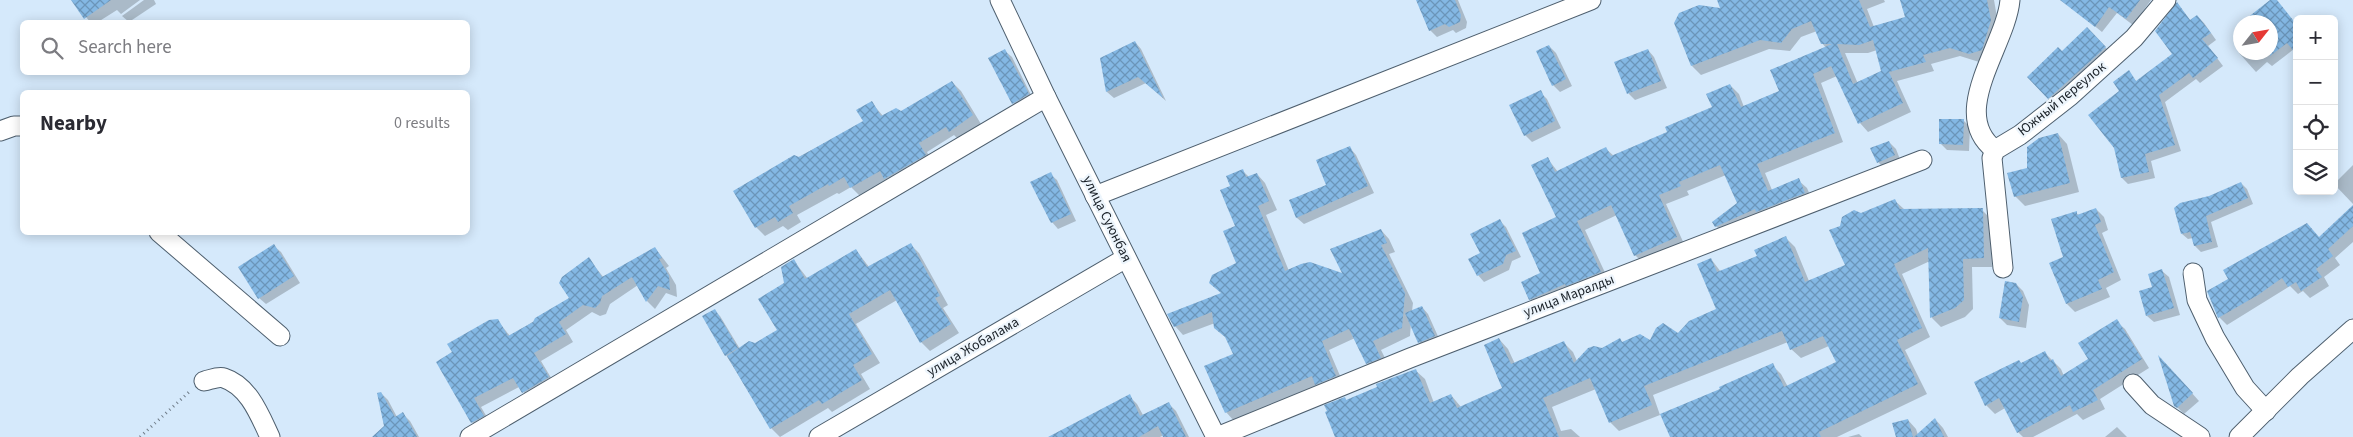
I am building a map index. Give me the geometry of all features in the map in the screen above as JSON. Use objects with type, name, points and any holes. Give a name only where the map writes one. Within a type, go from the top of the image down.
[{"type":"street","name":"улица Суюнбая","points":[[1000,0],[1216,437]]},
{"type":"street","points":[[1096,196],[1591,0]]},
{"type":"street","points":[[2003,268],[1992,158],[1995,150],[1985,142],[1977,127],[1976,108],[1978,92],[2000,34],[2010,0]]},
{"type":"street","name":"Южный переулок","points":[[1995,150],[2020,134],[2070,96],[2134,38],[2166,0]]},
{"type":"street","points":[[470,437],[1046,96]]},
{"type":"street","points":[[0,131],[20,126]]},
{"type":"street","name":"улица Маралды","points":[[1216,437],[1428,351],[1922,160]]},
{"type":"street","points":[[162,235],[280,336]]},
{"type":"street","name":"улица Жобалама","points":[[820,437],[1126,258]]},
{"type":"street","points":[[2193,273],[2197,300],[2215,338],[2244,388],[2266,411]]},
{"type":"street","points":[[2239,437],[2300,376],[2353,329]]},
{"type":"street","points":[[204,381],[222,377],[235,384],[246,394],[270,437]]},
{"type":"street","points":[[2133,384],[2152,405],[2200,437]]},
{"type":"path","points":[[140,437],[192,389],[204,381]]},
{"type":"building","points":[[71,0],[111,0],[84,19]]},
{"type":"building","points":[[1416,0],[1455,0],[1461,15],[1460,22],[1449,27],[1445,24],[1429,31]]},
{"type":"building","points":[[1717,0],[1859,0],[1870,27],[1905,17],[1900,0],[1987,0],[1991,20],[1982,50],[1969,54],[1950,48],[1923,55],[1926,62],[1889,72],[1903,103],[1858,124],[1831,66],[1813,74],[1835,133],[1757,164],[1768,191],[1799,178],[1805,193],[1756,212],[1755,209],[1715,227],[1712,222],[1737,203],[1720,165],[1679,182],[1681,186],[1659,195],[1677,237],[1634,256],[1611,205],[1577,221],[1601,272],[1566,286],[1565,284],[1529,300],[1521,282],[1540,273],[1522,233],[1556,217],[1531,165],[1548,157],[1555,172],[1606,147],[1611,156],[1667,132],[1665,127],[1712,107],[1706,94],[1730,84],[1741,107],[1779,91],[1770,70],[1832,44],[1821,44],[1811,21],[1792,29],[1781,43],[1760,40],[1691,66],[1674,23],[1679,13],[1699,5],[1720,8]],"holes":[[[1873,40],[1881,71],[1853,84],[1837,44],[1859,45]]]},
{"type":"building","points":[[2060,0],[2140,0],[2126,19],[2109,7],[2095,27]]},
{"type":"building","points":[[2270,0],[2277,0],[2293,20],[2293,50],[2287,43],[2278,50],[2278,15],[2251,15]]},
{"type":"building","points":[[2177,2],[2190,20],[2197,15],[2211,33],[2202,39],[2218,58],[2193,78],[2189,73],[2159,95],[2175,145],[2145,154],[2149,172],[2121,178],[2114,148],[2088,115],[2119,91],[2113,82],[2129,70],[2136,81],[2172,54],[2155,31]]},
{"type":"building","points":[[2087,27],[2106,47],[2048,99],[2027,77],[2058,47],[2062,51]]},
{"type":"building","points":[[1135,41],[1163,98],[1138,77],[1106,92],[1100,58]]},
{"type":"building","points":[[1549,45],[1566,79],[1552,86],[1536,51]]},
{"type":"building","points":[[1005,49],[1029,94],[1012,104],[988,58]]},
{"type":"building","points":[[1648,49],[1661,81],[1627,94],[1614,62]]},
{"type":"building","points":[[952,81],[973,115],[949,132],[946,127],[919,143],[926,155],[884,179],[880,171],[850,188],[844,177],[789,206],[793,213],[778,222],[775,217],[755,228],[733,191],[794,155],[799,157],[863,121],[856,110],[872,101],[881,116],[896,108],[901,111]]},
{"type":"building","points":[[1541,90],[1555,121],[1524,136],[1509,105]]},
{"type":"building","points":[[1939,119],[1964,119],[1963,145],[1939,144]]},
{"type":"building","points":[[2058,133],[2070,183],[2014,197],[2007,173],[2027,168],[2027,147],[2039,138]]},
{"type":"building","points":[[1889,141],[1895,155],[1877,163],[1870,148]]},
{"type":"building","points":[[1350,146],[1368,186],[1296,218],[1289,200],[1326,185],[1316,160]]},
{"type":"building","points":[[1243,169],[1246,177],[1257,173],[1269,201],[1258,206],[1285,271],[1310,262],[1342,273],[1330,249],[1381,229],[1387,243],[1381,245],[1405,293],[1402,328],[1373,341],[1381,358],[1366,364],[1349,329],[1322,341],[1336,376],[1315,385],[1312,376],[1225,413],[1204,366],[1233,354],[1225,337],[1214,328],[1212,312],[1174,327],[1167,314],[1221,293],[1209,283],[1212,275],[1236,263],[1223,231],[1235,226],[1220,190],[1230,186],[1226,176]]},
{"type":"building","points":[[1051,172],[1071,214],[1051,223],[1030,182]]},
{"type":"building","points":[[2241,182],[2248,198],[2206,216],[2212,242],[2194,246],[2190,232],[2181,234],[2174,208],[2180,203],[2209,196]]},
{"type":"building","points":[[1895,199],[1900,209],[1983,208],[1984,258],[1963,259],[1964,300],[1955,308],[1930,318],[1928,248],[1894,264],[1922,328],[1897,340],[1918,384],[1819,432],[1821,437],[1670,437],[1660,414],[1720,389],[1719,387],[1773,363],[1784,387],[1836,362],[1823,336],[1790,350],[1782,331],[1644,386],[1652,405],[1609,423],[1590,378],[1543,398],[1559,437],[1335,437],[1325,412],[1327,411],[1324,405],[1345,397],[1346,400],[1377,387],[1376,384],[1416,369],[1430,403],[1451,394],[1457,408],[1502,388],[1484,345],[1499,338],[1511,364],[1564,341],[1574,363],[1588,348],[1594,346],[1602,348],[1620,338],[1622,342],[1640,334],[1650,340],[1656,328],[1663,323],[1678,333],[1689,321],[1716,309],[1697,264],[1711,258],[1717,272],[1757,256],[1754,250],[1786,236],[1805,282],[1845,265],[1829,230],[1840,226],[1842,217],[1854,210],[1861,213]]},
{"type":"building","points":[[2353,205],[2353,226],[2328,249],[2333,256],[2316,269],[2322,277],[2301,291],[2296,282],[2288,287],[2282,278],[2258,295],[2218,318],[2207,291],[2228,279],[2223,270],[2307,223],[2319,237]]},
{"type":"building","points":[[2096,208],[2101,222],[2095,225],[2114,272],[2098,280],[2102,289],[2066,304],[2049,263],[2063,257],[2051,219],[2077,211],[2077,215]]},
{"type":"building","points":[[1500,219],[1516,251],[1506,255],[1503,264],[1477,276],[1468,259],[1480,253],[1470,234]]},
{"type":"building","points":[[911,243],[940,296],[935,298],[951,324],[920,343],[890,290],[849,314],[872,354],[853,365],[862,380],[822,404],[819,400],[770,429],[727,356],[749,341],[755,343],[777,330],[758,299],[784,283],[781,267],[794,259],[805,279],[856,249],[867,267]]},
{"type":"building","points":[[274,244],[294,276],[258,299],[238,267]]},
{"type":"building","points":[[655,247],[662,258],[659,259],[669,276],[670,290],[658,286],[646,302],[632,277],[602,296],[600,303],[595,308],[583,305],[559,322],[566,334],[534,353],[549,377],[522,393],[513,378],[474,398],[484,416],[471,423],[436,362],[452,352],[447,344],[489,320],[498,319],[508,336],[533,322],[535,318],[569,298],[559,283],[562,277],[589,257],[602,277]]},
{"type":"building","points":[[2162,269],[2174,308],[2146,316],[2139,291],[2152,287],[2148,274]]},
{"type":"building","points":[[2005,281],[2016,283],[2023,297],[2019,322],[1999,318]]},
{"type":"building","points":[[1422,306],[1435,336],[1418,343],[1405,313]]},
{"type":"building","points":[[715,309],[738,348],[725,356],[702,316]]},
{"type":"building","points":[[2117,319],[2142,359],[2093,390],[2098,400],[2073,412],[2070,405],[2017,433],[1999,398],[1985,406],[1974,382],[2019,360],[2021,363],[2045,351],[2050,361],[2053,359],[2061,376],[2088,359],[2078,343]]},
{"type":"building","points":[[2158,355],[2193,393],[2177,408],[2174,406]]},
{"type":"building","points":[[381,392],[395,417],[403,412],[417,437],[372,437],[384,426],[377,393]]},
{"type":"building","points":[[1130,394],[1140,416],[1169,402],[1186,437],[1163,437],[1158,426],[1139,437],[1048,437]]},
{"type":"building","points":[[1935,418],[1944,437],[1914,437]]},
{"type":"building","points":[[1908,419],[1913,437],[1896,437],[1892,423]]}]
